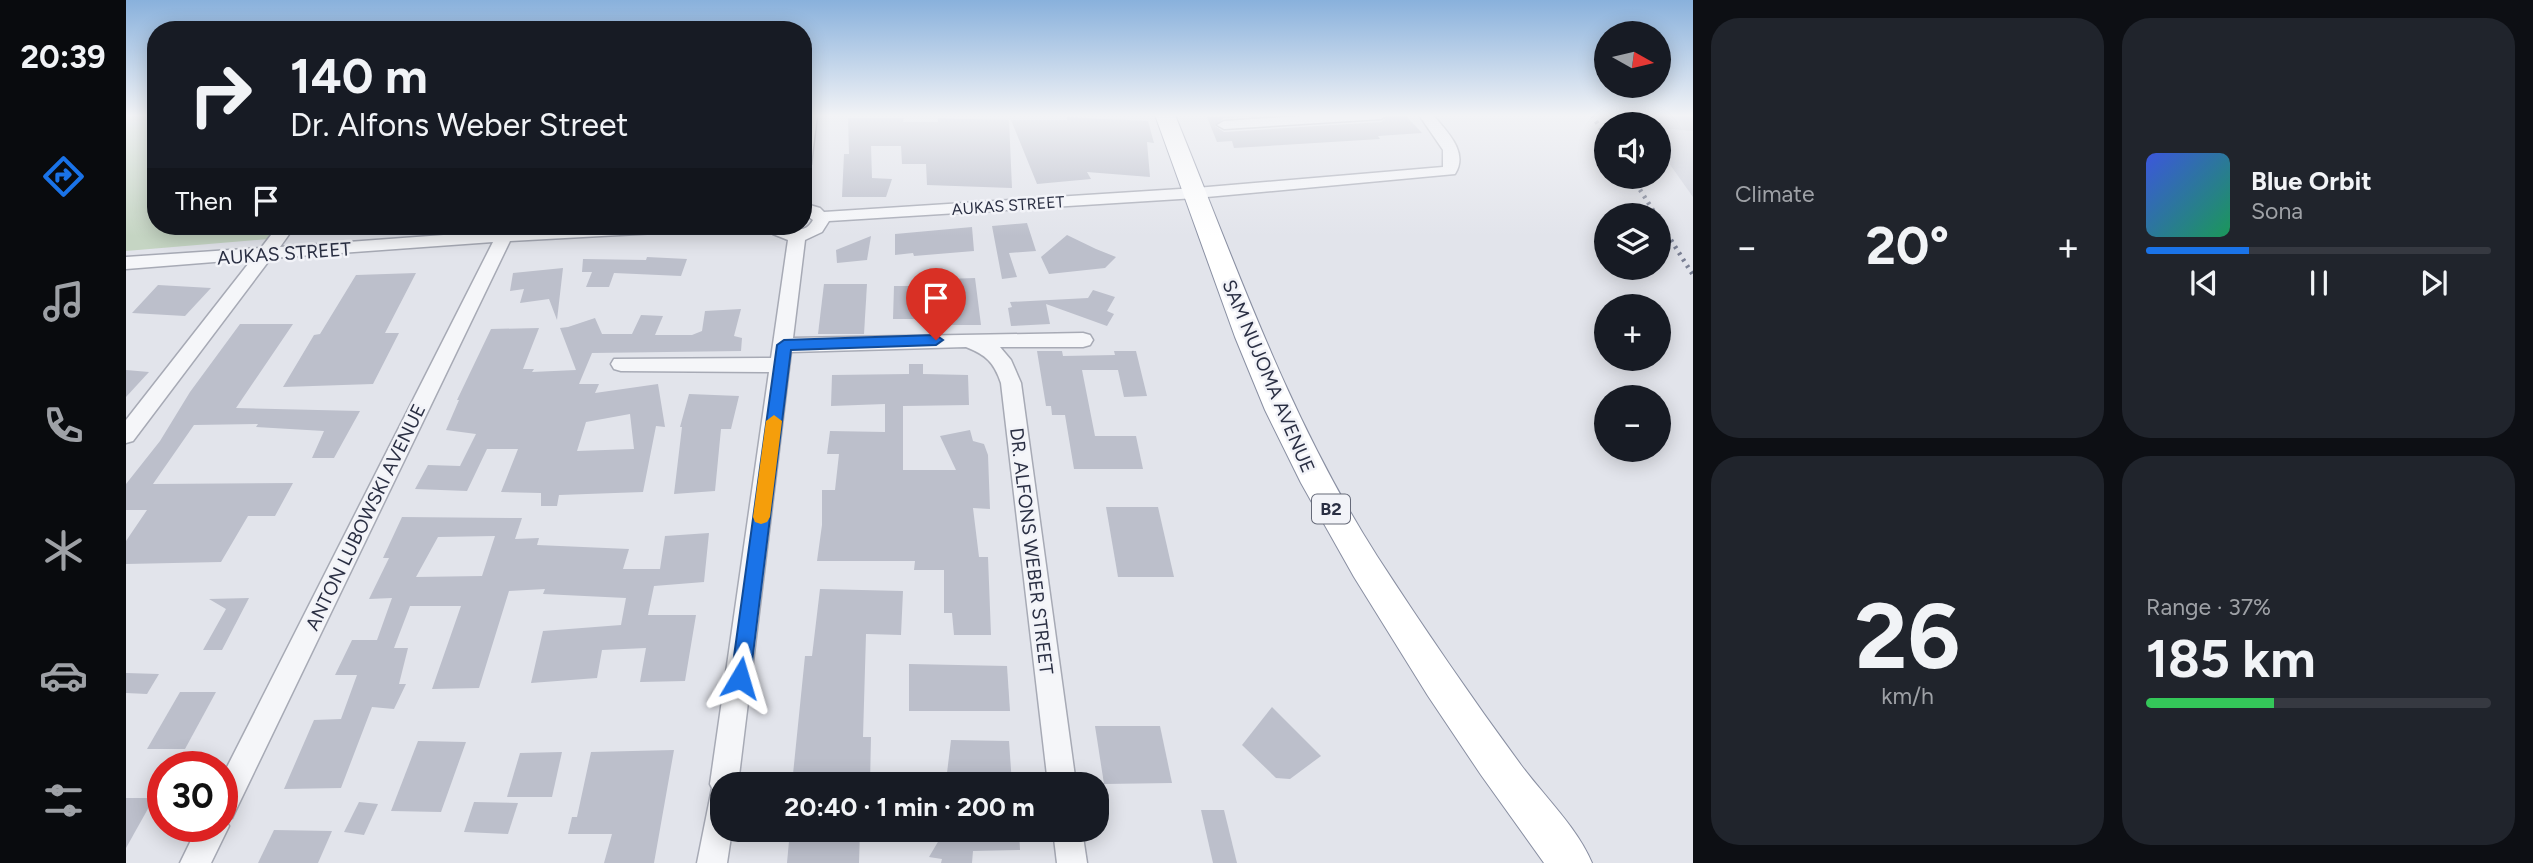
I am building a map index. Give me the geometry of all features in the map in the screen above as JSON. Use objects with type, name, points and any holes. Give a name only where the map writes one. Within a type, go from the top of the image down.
[{"type":"highway","name":"SAM NUJOMA AVENUE","points":[[1181,155],[1249,336],[1310,474],[1387,601],[1473,731],[1571,863]]},
{"type":"street","name":"AUKAS STREET","points":[[820,217],[1196,193],[1449,171],[1454,165],[1455,155]]},
{"type":"street","points":[[812,210],[820,217],[820,224],[812,231]]},
{"type":"street","points":[[126,435],[280,235]]},
{"type":"street","name":"AUKAS STREET","points":[[126,263],[264,255],[466,235]]},
{"type":"street","name":"ANTON LUBOWSKI AVENUE","points":[[238,775],[504,235]]},
{"type":"street","points":[[790,235],[800,235]]},
{"type":"street","points":[[726,772],[797,236]]},
{"type":"street","name":"DR. ALFONS WEBER STREET","points":[[968,340],[995,352],[1004,360],[1011,383],[1060,772]]},
{"type":"street","name":"DR. ALFONS WEBER STREET","points":[[621,364],[783,355],[968,340],[1083,340]]},
{"type":"street","points":[[195,863],[206,842]]},
{"type":"street","points":[[712,863],[715,842]]},
{"type":"street","points":[[1069,842],[1072,863]]},
{"type":"shaded area","points":[[1671,155],[1693,155],[1693,197],[1671,166]]},
{"type":"green space","points":[[126,155],[147,155],[147,235],[271,235],[268,239],[126,251]]},
{"type":"building","points":[[844,155],[871,155],[872,178],[892,179],[886,197],[842,197]]},
{"type":"building","points":[[902,155],[1011,155],[1012,188],[927,185],[926,164],[902,164]]},
{"type":"building","points":[[1025,155],[1148,155],[1150,177],[1087,172],[1091,179],[1037,184]]},
{"type":"building","points":[[1027,223],[1036,251],[1009,253],[1017,277],[1002,279],[992,226]]},
{"type":"building","points":[[972,227],[974,251],[895,255],[895,234]]},
{"type":"building","points":[[1067,235],[1116,257],[1105,268],[1049,274],[1041,257]]},
{"type":"building","points":[[871,236],[867,260],[837,263],[836,250]]},
{"type":"building","points":[[647,257],[687,259],[681,276],[614,273],[609,287],[586,287],[592,272],[582,272],[583,259],[646,260]]},
{"type":"building","points":[[563,268],[557,320],[549,299],[520,303],[524,289],[510,291],[513,273]]},
{"type":"building","points":[[416,273],[385,333],[399,333],[373,384],[283,387],[314,335],[320,334],[356,275]]},
{"type":"building","points":[[975,278],[981,325],[949,325],[948,302],[918,302],[918,319],[893,319],[894,286],[921,286],[921,283],[947,283],[947,279]]},
{"type":"building","points":[[824,284],[867,284],[864,334],[818,334]]},
{"type":"building","points":[[158,285],[211,288],[185,316],[132,313]]},
{"type":"building","points":[[1093,290],[1115,297],[1107,311],[1114,314],[1107,326],[1046,304],[1050,324],[1011,326],[1008,308],[1012,307],[1010,302],[1088,298]]},
{"type":"building","points":[[741,309],[734,336],[742,338],[741,351],[592,353],[579,384],[599,384],[595,393],[658,384],[665,427],[656,426],[643,492],[559,495],[557,506],[541,506],[541,493],[501,492],[518,449],[487,449],[467,491],[415,489],[428,465],[460,466],[476,434],[446,430],[457,400],[491,329],[539,328],[523,369],[534,369],[532,372],[576,370],[560,328],[595,318],[602,334],[632,334],[641,315],[663,316],[655,335],[692,335],[702,331],[705,311]],"holes":[[[630,414],[634,449],[577,451],[586,422]]]},
{"type":"building","points":[[240,324],[293,324],[236,408],[360,411],[334,458],[312,458],[324,431],[256,427],[258,424],[194,425],[153,484],[293,483],[275,516],[248,516],[221,562],[126,564],[126,541],[147,510],[126,510],[126,484],[160,441],[190,392]]},
{"type":"building","points":[[1037,351],[1062,351],[1063,356],[1115,355],[1114,351],[1136,351],[1147,396],[1124,397],[1118,370],[1082,370],[1095,436],[1136,436],[1143,469],[1074,469],[1065,415],[1052,415],[1051,406],[1046,406]]},
{"type":"building","points":[[909,364],[923,364],[923,374],[968,375],[969,405],[903,406],[903,470],[956,470],[940,436],[970,430],[973,441],[984,444],[988,455],[990,509],[973,508],[979,557],[988,557],[991,635],[954,635],[952,613],[944,613],[944,570],[914,570],[915,561],[817,561],[822,525],[822,490],[835,490],[839,454],[827,454],[830,431],[885,432],[885,404],[831,406],[832,375],[909,374]]},
{"type":"building","points":[[126,370],[149,372],[126,397]]},
{"type":"building","points":[[689,394],[739,396],[731,429],[721,429],[715,491],[674,494],[680,427]]},
{"type":"building","points":[[1106,507],[1158,507],[1174,577],[1118,577]]},
{"type":"building","points":[[402,517],[522,518],[515,539],[539,538],[537,545],[629,549],[623,569],[660,569],[665,536],[709,533],[704,582],[654,586],[648,615],[696,615],[685,681],[640,682],[646,648],[602,650],[597,678],[531,683],[543,631],[621,625],[626,598],[543,594],[545,589],[509,591],[479,688],[432,689],[461,606],[410,606],[394,648],[408,648],[399,684],[406,684],[394,709],[372,707],[341,788],[284,789],[314,720],[341,719],[357,675],[335,675],[352,640],[377,640],[392,598],[369,599],[389,558],[383,558]],"holes":[[[495,536],[482,576],[416,577],[438,537]]]},
{"type":"building","points":[[820,589],[903,591],[901,635],[866,634],[863,737],[871,737],[870,772],[793,772],[805,656],[812,656]]},
{"type":"building","points":[[249,598],[222,650],[203,650],[226,609],[209,599]]},
{"type":"building","points":[[909,664],[1007,666],[1010,711],[909,711]]},
{"type":"building","points":[[126,673],[159,674],[147,694],[126,693]]},
{"type":"building","points":[[180,692],[216,692],[185,749],[147,749]]},
{"type":"building","points":[[1272,707],[1321,756],[1290,779],[1276,778],[1242,745]]},
{"type":"building","points":[[1095,726],[1160,726],[1172,783],[1109,784],[1109,772],[1102,772]]},
{"type":"building","points":[[951,740],[1009,741],[1011,772],[947,772]]},
{"type":"building","points":[[418,741],[466,742],[441,812],[391,811]]},
{"type":"building","points":[[674,750],[654,863],[604,863],[612,834],[568,834],[572,817],[577,817],[591,752]]},
{"type":"building","points":[[562,752],[552,797],[507,797],[520,753]]},
{"type":"building","points":[[126,798],[147,798],[147,810],[126,848]]},
{"type":"building","points":[[359,802],[378,804],[364,835],[344,832]]},
{"type":"building","points":[[474,802],[518,803],[508,834],[464,832]]},
{"type":"building","points":[[1201,810],[1224,810],[1237,863],[1213,863]]},
{"type":"building","points":[[274,830],[332,831],[318,863],[258,863]]},
{"type":"building","points":[[789,842],[860,842],[859,863],[787,863]]},
{"type":"building","points":[[938,842],[1020,842],[1020,850],[973,851],[972,863],[941,863],[942,859],[929,857]]},
{"type":"railway","points":[[1640,189],[1648,203]]},
{"type":"railway","points":[[1671,240],[1693,275]]},
{"type":"slow traffic","points":[[761,517],[774,421]]},
{"type":"route","points":[[740,678],[784,345],[936,340]]}]
